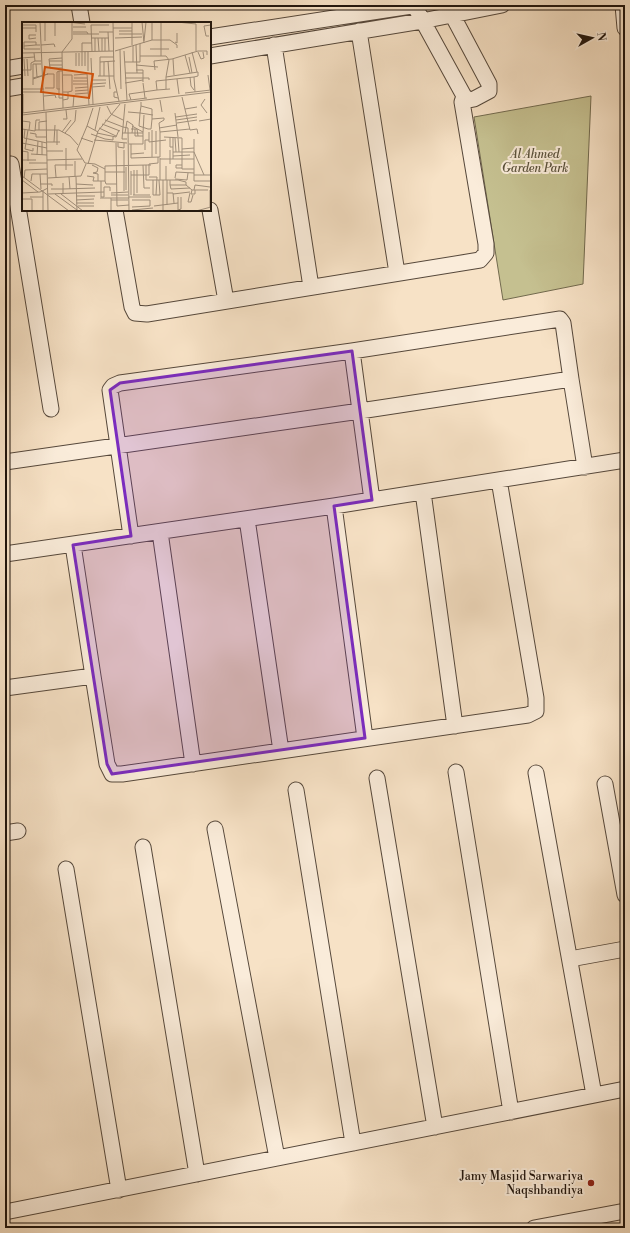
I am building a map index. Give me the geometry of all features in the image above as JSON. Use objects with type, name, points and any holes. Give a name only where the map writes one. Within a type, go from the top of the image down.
[{"type":"street","points":[[79,5],[82,22]]},
{"type":"street","points":[[211,38],[415,5],[422,21],[464,96],[469,100],[474,99],[489,90],[489,84],[449,10]]},
{"type":"street","points":[[211,56],[422,21],[449,10],[502,5]]},
{"type":"street","points":[[623,5],[625,28]]},
{"type":"street","points":[[359,31],[397,273]]},
{"type":"street","points":[[274,45],[311,287]]},
{"type":"street","points":[[5,68],[22,66]]},
{"type":"street","points":[[5,89],[22,86]]},
{"type":"street","points":[[115,211],[132,307],[135,313],[147,314],[480,260],[486,253],[486,244],[462,102],[464,96]]},
{"type":"street","points":[[13,164],[51,409]]},
{"type":"street","points":[[210,211],[226,301]]},
{"type":"street","points":[[131,536],[110,390],[113,386],[120,384],[352,351],[560,319],[563,323],[585,467]]},
{"type":"street","points":[[352,351],[372,500]]},
{"type":"street","points":[[5,462],[571,379]]},
{"type":"street","points":[[5,554],[334,506],[625,460]]},
{"type":"street","points":[[73,545],[107,764],[112,774],[122,774],[193,764],[528,715],[536,711],[536,698],[499,480]]},
{"type":"street","points":[[423,492],[455,726]]},
{"type":"street","points":[[334,506],[365,738]]},
{"type":"street","points":[[247,519],[281,751]]},
{"type":"street","points":[[160,532],[193,764]]},
{"type":"street","points":[[5,688],[93,676]]},
{"type":"street","points":[[456,772],[512,1112]]},
{"type":"street","points":[[536,773],[594,1095]]},
{"type":"street","points":[[377,778],[435,1127]]},
{"type":"street","points":[[605,784],[625,895]]},
{"type":"street","points":[[296,790],[353,1143]]},
{"type":"street","points":[[215,829],[277,1158]]},
{"type":"street","points":[[143,847],[197,1174]]},
{"type":"street","points":[[66,869],[119,1190]]},
{"type":"street","points":[[570,959],[625,949]]},
{"type":"street","points":[[5,1212],[625,1089]]},
{"type":"street","points":[[534,1228],[562,1225],[625,1211]]},
{"type":"highlighted area","points":[[352,351],[372,500],[334,506],[365,738],[112,774],[107,764],[73,545],[131,536],[110,390],[120,383]]},
{"type":"green space","name":"Al Ahmed Garden Park","points":[[591,96],[583,284],[503,300],[474,117]]},
{"type":"place","name":"Jamy Masjid Sarwariya Naqshbandiya","points":[[591,1183]]}]
